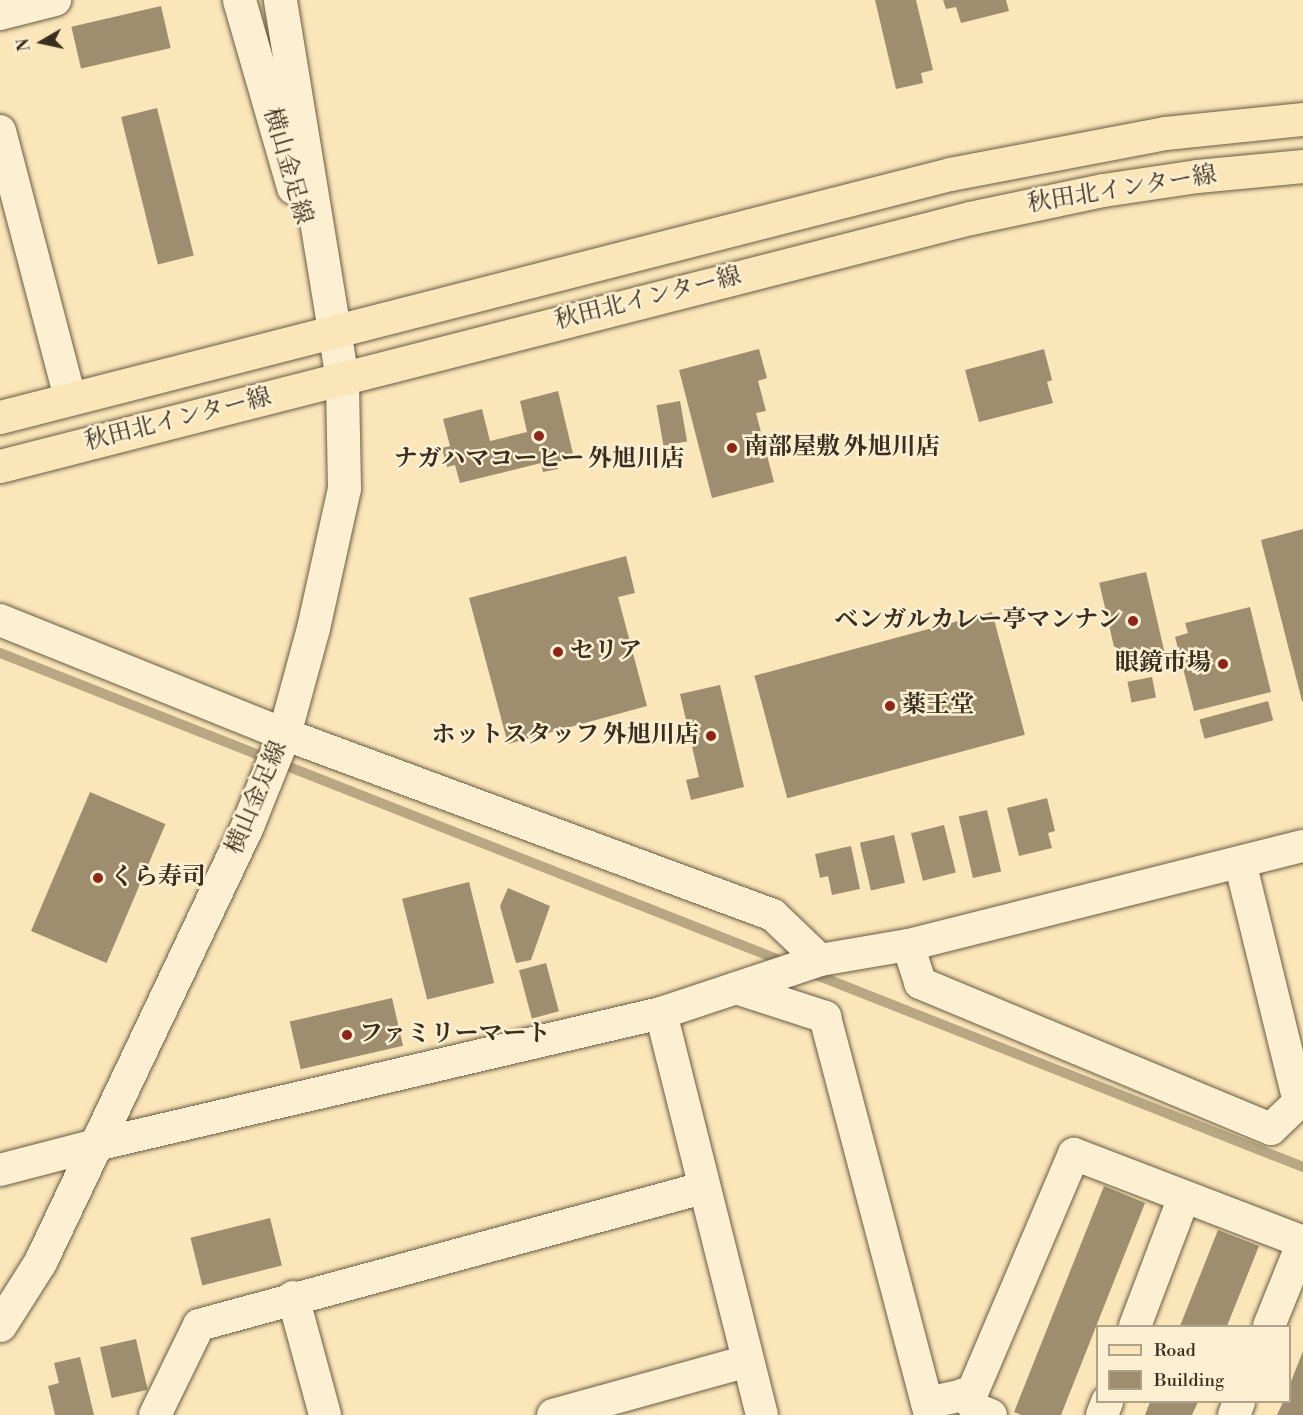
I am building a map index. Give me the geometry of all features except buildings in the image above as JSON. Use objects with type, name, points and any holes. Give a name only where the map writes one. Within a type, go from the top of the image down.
[{"type":"main road","name":"秋田北インター線","points":[[0,417],[1016,159],[1165,133],[1303,119]]},
{"type":"main road","name":"秋田北インター線","points":[[0,466],[970,218],[1115,188],[1197,176],[1303,166]]},
{"type":"street","points":[[0,14],[55,0]]},
{"type":"street","name":"横山金足線","points":[[238,0],[335,332]]},
{"type":"street","name":"横山金足線","points":[[0,1325],[40,1262],[265,781],[283,737],[313,628],[344,488],[342,379],[280,0]]},
{"type":"street","points":[[0,131],[70,399]]},
{"type":"street","points":[[0,620],[283,737],[773,915],[819,960]]},
{"type":"street","points":[[0,1170],[96,1145],[661,1012],[819,960],[908,945],[1303,846]]},
{"type":"street","points":[[908,945],[920,983],[1271,1130],[1299,1102],[1240,862]]},
{"type":"street","points":[[736,988],[825,1017],[929,1409],[972,1392],[1074,1154],[1303,1242],[1269,1325]]},
{"type":"street","points":[[661,1012],[703,1188],[762,1415]]},
{"type":"street","points":[[155,1415],[200,1324],[703,1188]]},
{"type":"street","points":[[1135,1325],[1184,1197]]},
{"type":"street","points":[[293,1297],[325,1415]]},
{"type":"street","points":[[553,1415],[748,1361]]},
{"type":"street","points":[[964,1394],[976,1409],[991,1415]]},
{"type":"waterway","points":[[0,653],[787,963]]},
{"type":"waterway","points":[[809,972],[1303,1167]]},
{"type":"place","name":"ナガハマコーヒー 外旭川店","points":[[539,436]]},
{"type":"place","name":"南部屋敷 外旭川店","points":[[732,448]]},
{"type":"place","name":"ベンガルカレー亭マンナン","points":[[1133,621]]},
{"type":"place","name":"セリア","points":[[558,652]]},
{"type":"place","name":"眼鏡市場","points":[[1223,664]]},
{"type":"place","name":"薬王堂","points":[[890,706]]},
{"type":"place","name":"ホットスタッフ 外旭川店","points":[[711,736]]},
{"type":"place","name":"くら寿司","points":[[98,878]]},
{"type":"place","name":"ファミリーマート","points":[[347,1035]]}]
